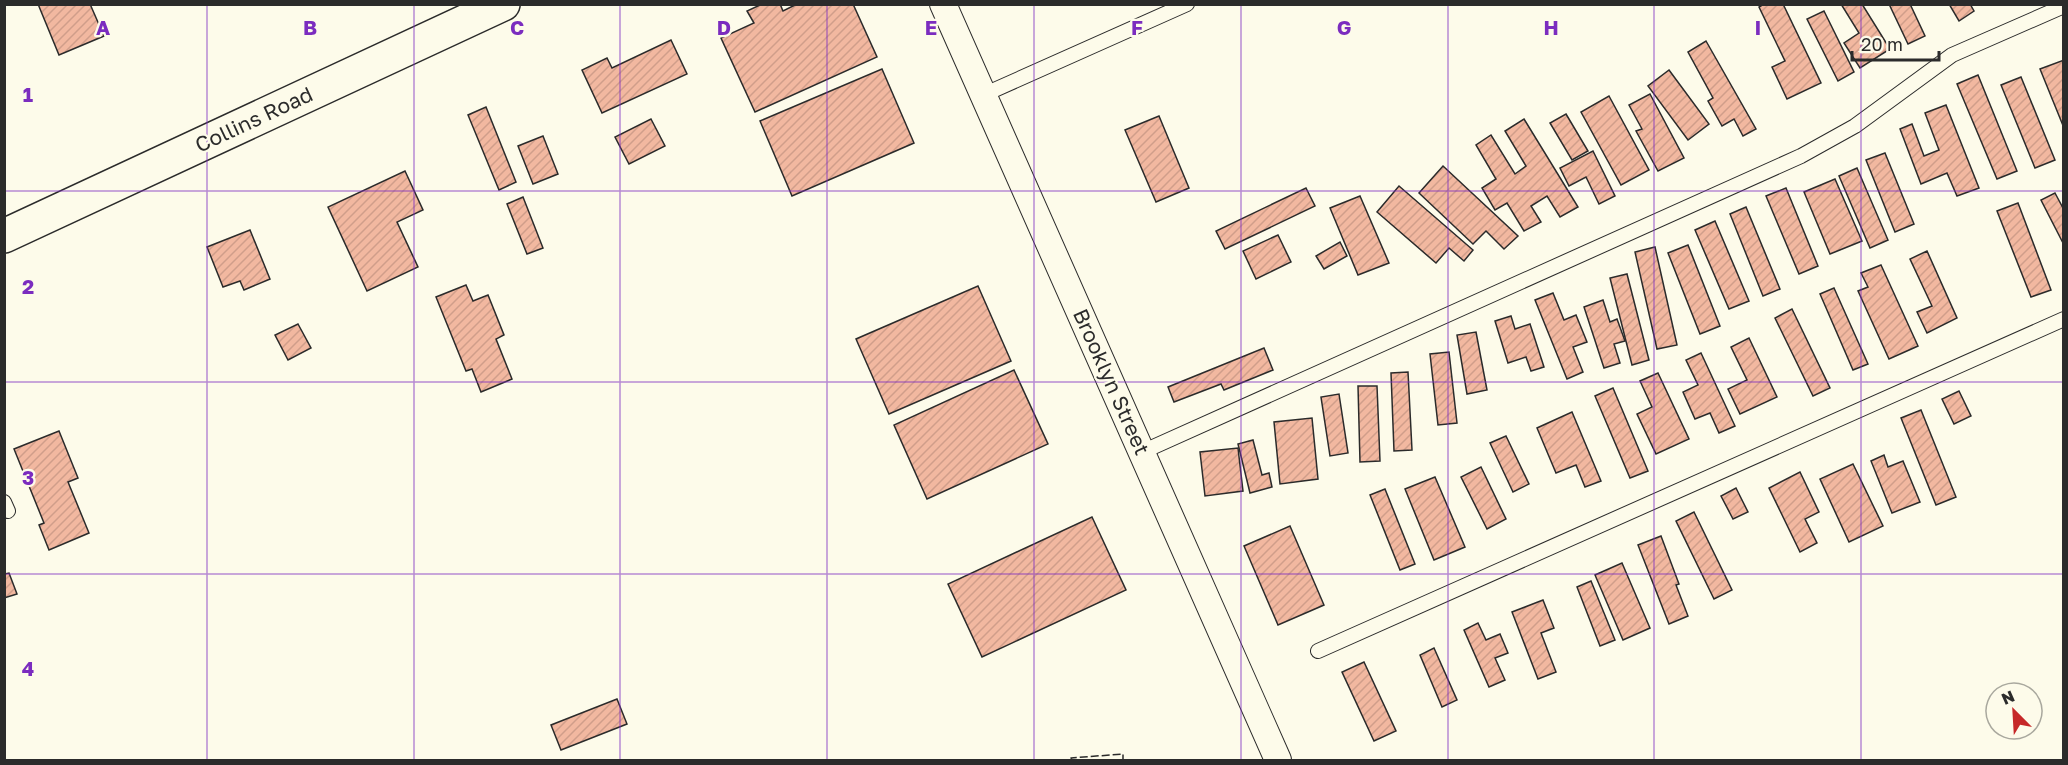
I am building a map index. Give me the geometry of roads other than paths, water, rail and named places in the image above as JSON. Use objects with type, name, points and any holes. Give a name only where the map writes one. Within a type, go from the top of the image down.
[{"type":"street","name":"Collins Road","points":[[4,236],[503,4]]},
{"type":"street","name":"Brooklyn Street","points":[[943,4],[1278,760]]},
{"type":"lane","points":[[982,95],[1187,4]]},
{"type":"lane","points":[[1142,452],[1801,156],[1855,126],[1952,55],[2064,6]]},
{"type":"lane","points":[[1318,651],[2064,319]]}]
